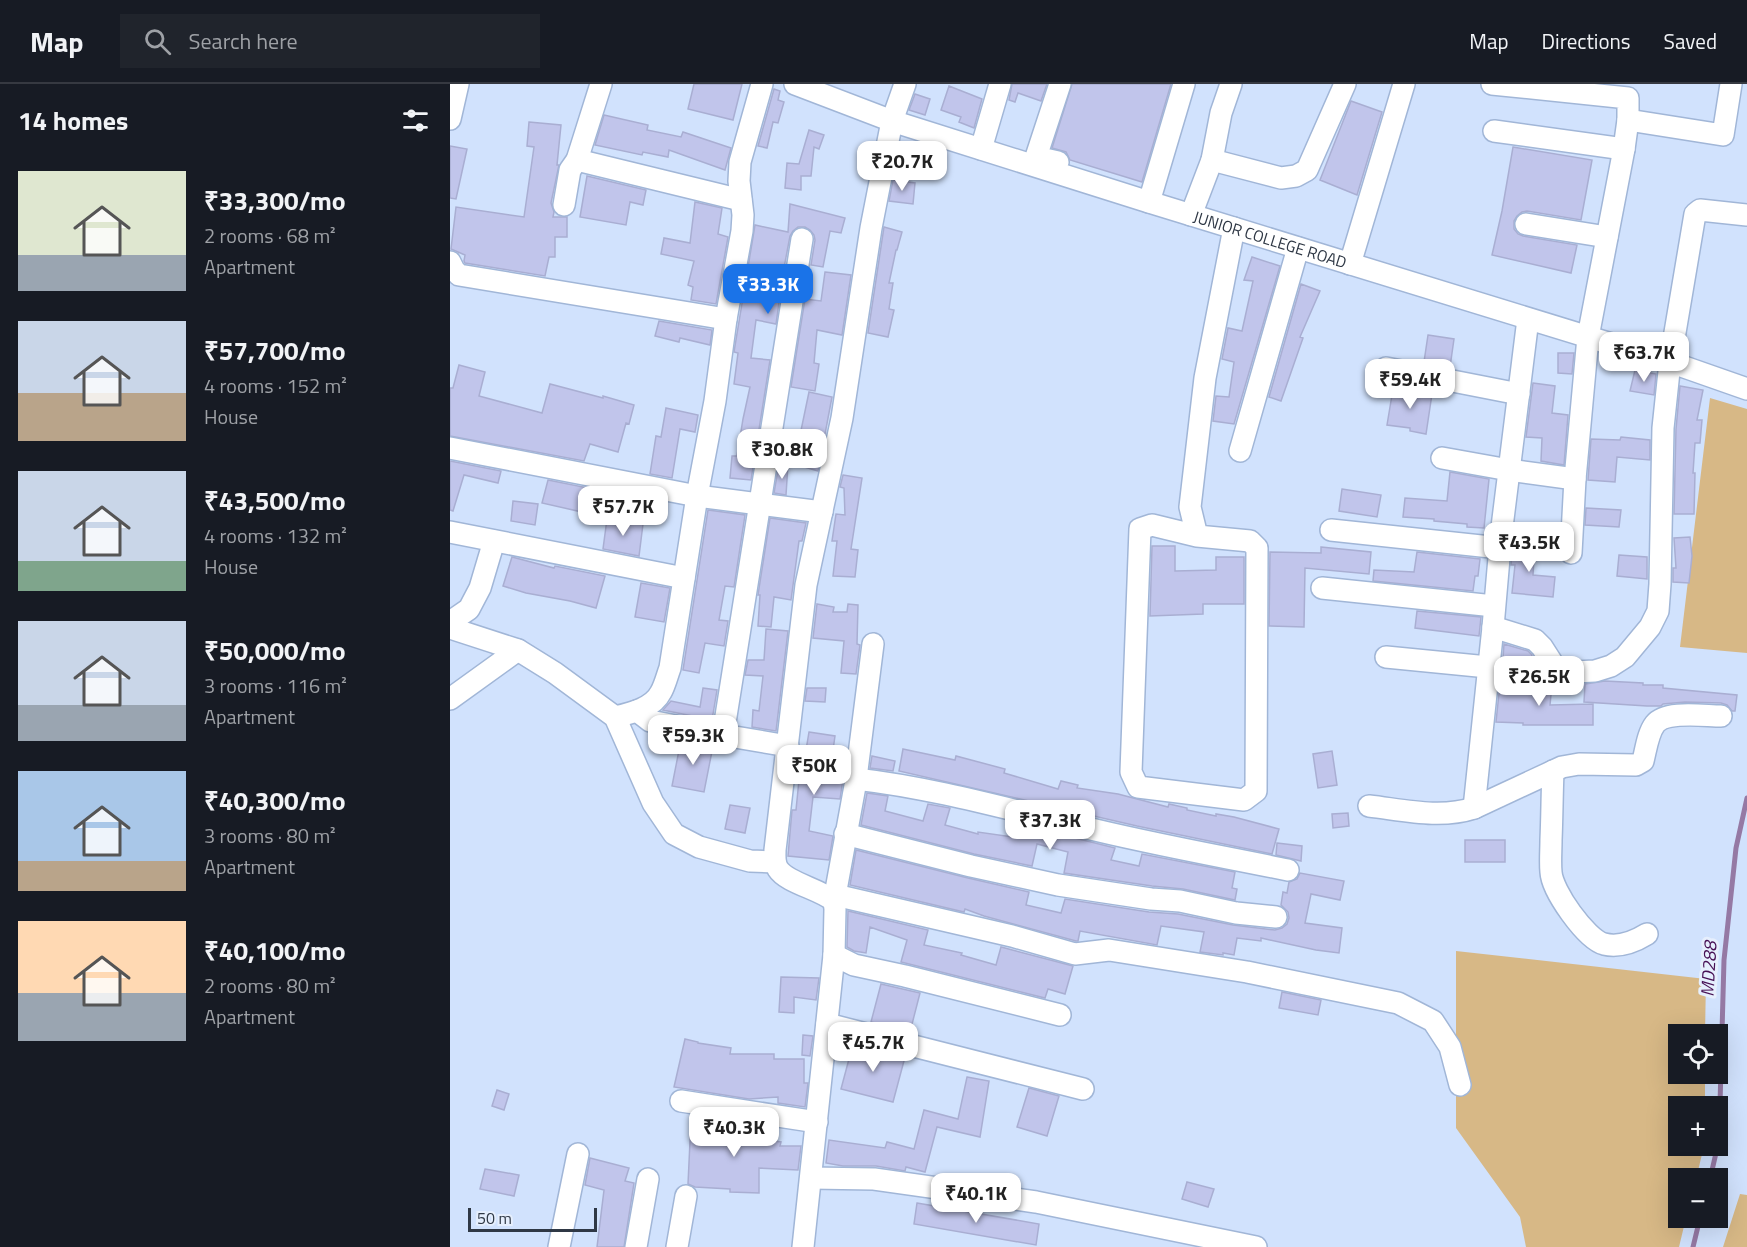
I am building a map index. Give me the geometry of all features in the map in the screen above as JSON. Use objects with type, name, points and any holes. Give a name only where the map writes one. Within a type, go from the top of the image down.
[{"type":"street","points":[[450,119],[458,84]]},
{"type":"street","points":[[564,205],[570,170],[578,160],[602,84]]},
{"type":"street","points":[[615,717],[637,711],[650,704],[661,693],[669,668],[742,231],[740,162],[762,84]]},
{"type":"street","name":"JUNIOR COLLEGE ROAD","points":[[795,84],[817,88],[892,121],[981,149],[1152,196],[1191,215],[1670,362],[1747,389]]},
{"type":"street","points":[[905,84],[892,121],[871,228],[842,418],[806,585],[775,862],[778,870],[788,878],[835,898],[1012,936],[1075,954],[1109,950],[1247,972],[1398,1003],[1434,1022],[1450,1047],[1460,1085]]},
{"type":"street","points":[[981,149],[1000,84]]},
{"type":"street","points":[[1060,84],[1036,157],[1107,182]]},
{"type":"street","points":[[1152,196],[1184,84]]},
{"type":"street","points":[[1191,215],[1212,160],[1221,113],[1231,84]]},
{"type":"street","points":[[1212,160],[1281,178],[1296,176],[1307,170],[1345,84]]},
{"type":"street","points":[[1350,264],[1404,84]]},
{"type":"street","points":[[1492,84],[1628,98],[1624,149],[1588,337],[1575,479],[1571,553]]},
{"type":"street","points":[[1628,120],[1723,135],[1731,84]]},
{"type":"street","points":[[1494,131],[1624,149]]},
{"type":"street","points":[[578,160],[741,200]]},
{"type":"street","points":[[1386,657],[1488,669],[1595,671],[1611,666],[1625,657],[1650,627],[1658,611],[1663,428],[1670,362],[1695,214],[1700,210],[1747,215]]},
{"type":"street","points":[[1526,224],[1607,237]]},
{"type":"street","points":[[1197,536],[1190,507],[1205,378],[1234,228]]},
{"type":"street","points":[[723,735],[802,238]]},
{"type":"street","points":[[1240,451],[1298,248]]},
{"type":"street","points":[[450,262],[459,275],[726,320]]},
{"type":"street","points":[[1474,808],[1500,548],[1528,319]]},
{"type":"street","points":[[1386,368],[1519,394]]},
{"type":"street","points":[[450,447],[697,496],[822,512]]},
{"type":"street","points":[[1442,458],[1575,479]]},
{"type":"street","points":[[1152,525],[1197,536],[1250,541],[1257,548],[1256,791],[1244,800],[1138,787],[1131,772],[1140,529],[1152,525]]},
{"type":"street","points":[[1331,530],[1500,548]]},
{"type":"street","points":[[450,532],[684,578]]},
{"type":"street","points":[[450,622],[470,609],[480,588],[494,541]]},
{"type":"street","points":[[1322,588],[1494,606]]},
{"type":"street","points":[[1493,627],[1535,640],[1542,646],[1558,672]]},
{"type":"street","points":[[450,628],[518,650],[555,673],[615,717],[653,803],[674,834],[699,847],[750,861],[775,862]]},
{"type":"street","points":[[803,1247],[834,955],[835,898],[856,779],[873,644]]},
{"type":"street","points":[[450,699],[518,650]]},
{"type":"street","points":[[637,711],[650,721],[788,746]]},
{"type":"street","points":[[1369,806],[1434,814],[1461,812],[1562,767],[1579,764],[1636,765],[1643,761],[1653,726],[1660,719],[1671,716],[1721,716]]},
{"type":"street","points":[[1553,771],[1551,873],[1556,890],[1568,910],[1591,936],[1602,944],[1633,943],[1647,934]]},
{"type":"street","points":[[856,779],[902,785],[1126,837],[1288,870]]},
{"type":"street","points":[[845,834],[1058,885],[1180,902],[1236,913],[1276,917]]},
{"type":"street","points":[[834,955],[854,965],[1060,1015]]},
{"type":"street","points":[[827,1024],[1083,1089]]},
{"type":"street","points":[[681,1101],[817,1122]]},
{"type":"street","points":[[559,1247],[578,1154]]},
{"type":"street","points":[[811,1178],[874,1179],[1036,1202],[1256,1247]]},
{"type":"street","points":[[636,1247],[648,1179]]},
{"type":"street","points":[[677,1247],[686,1196]]},
{"type":"shaded area","points":[[1710,398],[1747,409],[1747,653],[1680,647]]},
{"type":"shaded area","points":[[1456,951],[1706,979],[1705,1024],[1668,1024],[1668,1084],[1705,1084],[1705,1096],[1668,1096],[1668,1156],[1702,1156],[1699,1168],[1668,1168],[1668,1228],[1684,1228],[1679,1247],[1526,1247],[1520,1217],[1456,1128]]},
{"type":"shaded area","points":[[1740,1194],[1747,1195],[1747,1247],[1723,1247]]},
{"type":"building","points":[[694,84],[742,84],[733,120],[688,109]]},
{"type":"building","points":[[1012,84],[1047,84],[1041,101],[1018,93],[1015,102],[1009,100]]},
{"type":"building","points":[[1072,84],[1171,84],[1142,182],[1070,160],[1066,152],[1052,148]]},
{"type":"building","points":[[949,86],[982,99],[974,128],[959,122],[961,117],[941,110]]},
{"type":"building","points":[[774,89],[780,91],[778,100],[784,102],[778,123],[773,122],[767,148],[758,146]]},
{"type":"building","points":[[915,94],[930,99],[925,115],[909,110]]},
{"type":"building","points":[[1351,101],[1382,112],[1357,195],[1320,180]]},
{"type":"building","points":[[604,115],[648,125],[647,130],[681,137],[683,132],[731,148],[725,170],[669,150],[668,157],[643,152],[642,155],[595,145]]},
{"type":"building","points":[[529,122],[561,125],[557,165],[559,165],[551,203],[553,217],[567,217],[567,237],[555,237],[555,257],[549,257],[545,276],[465,263],[465,255],[451,249],[456,207],[524,217],[534,147],[527,146]]},
{"type":"building","points":[[809,130],[824,135],[819,149],[814,147],[811,176],[801,176],[801,190],[785,188],[787,163],[799,164]]},
{"type":"building","points":[[450,146],[467,149],[456,199],[450,198]]},
{"type":"building","points":[[1513,147],[1592,160],[1581,220],[1527,211],[1522,212],[1514,221],[1514,229],[1523,236],[1577,245],[1571,273],[1492,255]]},
{"type":"building","points":[[587,176],[646,190],[643,205],[630,202],[626,225],[580,217]]},
{"type":"building","points":[[893,180],[915,183],[913,204],[889,201]]},
{"type":"building","points":[[695,202],[722,208],[718,234],[728,237],[716,304],[691,300],[693,287],[688,285],[694,261],[661,254],[664,238],[690,243]]},
{"type":"building","points":[[790,204],[845,218],[841,233],[830,231],[823,267],[811,265],[815,240],[810,230],[798,227],[790,236],[776,324],[756,320],[751,358],[770,360],[751,480],[730,478],[732,456],[737,456],[750,387],[734,384],[738,353],[734,352],[755,225],[788,232]]},
{"type":"building","points":[[884,227],[902,232],[889,283],[893,283],[889,309],[894,310],[888,337],[868,333]]},
{"type":"building","points":[[1252,257],[1280,266],[1234,424],[1213,421],[1216,396],[1229,397],[1234,362],[1222,359],[1228,328],[1242,331],[1253,281],[1244,280]]},
{"type":"building","points":[[825,272],[851,275],[842,335],[817,330],[814,363],[819,364],[815,391],[791,387],[805,299],[821,301]]},
{"type":"building","points":[[1301,284],[1320,291],[1300,337],[1303,338],[1281,401],[1269,397]]},
{"type":"building","points":[[659,321],[712,330],[710,345],[680,338],[679,342],[655,336]]},
{"type":"building","points":[[1428,335],[1454,339],[1450,367],[1424,362]]},
{"type":"building","points":[[1558,353],[1574,353],[1572,374],[1558,373]]},
{"type":"building","points":[[459,365],[485,372],[479,396],[542,413],[550,384],[634,405],[618,452],[590,444],[584,461],[450,436],[450,388],[453,388]]},
{"type":"building","points":[[1635,370],[1656,374],[1654,395],[1630,391]]},
{"type":"building","points":[[1533,383],[1555,386],[1552,413],[1568,415],[1564,465],[1541,461],[1542,438],[1526,437]]},
{"type":"building","points":[[1680,386],[1703,390],[1697,420],[1702,420],[1700,443],[1695,443],[1694,514],[1674,514],[1676,429]]},
{"type":"building","points":[[1393,389],[1432,394],[1426,434],[1410,431],[1410,428],[1387,425]]},
{"type":"building","points":[[809,392],[832,397],[818,471],[794,464]]},
{"type":"building","points":[[666,408],[698,415],[695,432],[680,429],[672,478],[650,474],[656,436],[661,437]]},
{"type":"building","points":[[1621,437],[1650,440],[1650,460],[1617,457],[1615,482],[1588,480],[1591,439],[1620,440]]},
{"type":"building","points":[[450,461],[501,471],[498,483],[464,475],[453,511],[450,510]]},
{"type":"building","points":[[779,464],[788,464],[786,495],[774,493]]},
{"type":"building","points":[[1450,472],[1489,479],[1484,528],[1467,527],[1467,524],[1434,521],[1434,519],[1403,517],[1405,498],[1447,501]]},
{"type":"building","points":[[843,475],[862,478],[851,549],[858,550],[855,577],[833,576],[837,541],[832,541],[836,514],[845,515],[844,488],[840,487]]},
{"type":"building","points":[[548,480],[588,488],[582,512],[542,503]]},
{"type":"building","points":[[1342,489],[1381,495],[1377,517],[1339,511]]},
{"type":"building","points":[[513,501],[538,504],[535,525],[511,521]]},
{"type":"building","points":[[1586,508],[1621,510],[1619,527],[1585,525]]},
{"type":"building","points":[[708,510],[745,515],[734,587],[725,586],[719,620],[728,621],[724,646],[705,643],[699,673],[683,670]]},
{"type":"building","points":[[770,518],[806,523],[802,541],[799,541],[791,600],[774,597],[771,627],[758,626],[760,595],[758,595]]},
{"type":"building","points":[[607,519],[643,524],[639,556],[603,549]]},
{"type":"building","points":[[1690,537],[1692,556],[1689,583],[1673,582],[1673,568],[1676,568],[1674,538]]},
{"type":"building","points":[[1513,541],[1535,543],[1533,575],[1555,577],[1553,597],[1512,593],[1515,565],[1511,565]]},
{"type":"building","points":[[1152,546],[1175,546],[1175,571],[1216,570],[1216,557],[1244,557],[1244,604],[1203,604],[1203,614],[1150,616]]},
{"type":"building","points":[[1321,547],[1371,552],[1369,574],[1305,568],[1304,627],[1269,626],[1270,552],[1321,553]]},
{"type":"building","points":[[1417,552],[1480,559],[1473,591],[1373,581],[1374,570],[1414,572]]},
{"type":"building","points":[[1619,555],[1647,557],[1647,579],[1617,576]]},
{"type":"building","points":[[512,557],[554,568],[555,566],[605,576],[596,608],[503,586]]},
{"type":"building","points":[[641,583],[670,588],[664,622],[635,617]]},
{"type":"building","points":[[817,604],[834,607],[833,612],[847,612],[848,604],[858,605],[857,644],[860,645],[856,674],[841,673],[844,641],[813,638]]},
{"type":"building","points":[[1417,611],[1481,617],[1479,636],[1415,628]]},
{"type":"building","points":[[766,629],[788,631],[776,731],[752,727],[753,710],[759,711],[763,676],[745,675],[748,660],[764,660]]},
{"type":"building","points":[[1504,644],[1528,651],[1532,655],[1531,659],[1503,658]]},
{"type":"building","points":[[1605,681],[1663,685],[1663,688],[1737,695],[1735,711],[1721,703],[1685,702],[1647,706],[1584,702],[1585,684]]},
{"type":"building","points":[[1500,684],[1552,684],[1550,705],[1593,704],[1593,725],[1523,725],[1523,723],[1496,722]]},
{"type":"building","points":[[703,688],[717,690],[712,720],[663,710],[671,701],[700,707]]},
{"type":"building","points":[[807,688],[826,688],[825,702],[805,701]]},
{"type":"building","points":[[809,732],[835,736],[831,764],[845,766],[840,799],[813,797],[809,831],[833,836],[829,860],[788,856],[792,810],[796,810],[800,770],[797,770],[799,751],[806,750]]},
{"type":"building","points":[[681,740],[713,746],[704,792],[672,786]]},
{"type":"building","points":[[903,749],[955,760],[956,756],[1005,769],[1004,773],[1058,789],[1061,781],[1078,785],[1077,788],[1118,794],[1168,807],[1169,804],[1216,816],[1216,814],[1234,817],[1279,829],[1272,854],[1137,826],[899,771]]},
{"type":"building","points":[[1332,751],[1337,785],[1318,788],[1313,754]]},
{"type":"building","points":[[872,756],[895,761],[893,771],[870,768]]},
{"type":"building","points":[[867,793],[888,796],[885,811],[923,821],[928,804],[950,808],[945,825],[978,834],[978,832],[1020,838],[1023,825],[1115,848],[1111,860],[1139,866],[1142,854],[1235,872],[1232,888],[1237,889],[1235,900],[1183,889],[1064,873],[1068,852],[1037,844],[1032,866],[974,854],[861,825]]},
{"type":"building","points":[[730,805],[750,808],[745,833],[725,829]]},
{"type":"building","points":[[1348,813],[1349,826],[1333,828],[1332,814]]},
{"type":"building","points":[[1465,840],[1505,840],[1505,862],[1465,862]]},
{"type":"building","points":[[1277,843],[1302,846],[1301,861],[1276,855]]},
{"type":"building","points":[[856,850],[1029,892],[1026,905],[1061,913],[1065,899],[1275,930],[1287,924],[1288,912],[1281,905],[1283,892],[1287,893],[1289,882],[1297,879],[1300,873],[1344,881],[1340,900],[1311,894],[1305,923],[1342,928],[1339,953],[1261,938],[1261,941],[1237,938],[1234,955],[1200,952],[1204,932],[1161,926],[1157,945],[1080,931],[1078,941],[1076,941],[965,909],[964,912],[850,885]]},
{"type":"building","points":[[848,911],[928,930],[924,945],[962,953],[961,955],[996,965],[1001,947],[1073,966],[1065,994],[1048,989],[1045,998],[901,962],[907,940],[870,927],[866,953],[854,951],[847,947]]},
{"type":"building","points":[[781,977],[819,978],[816,1000],[794,997],[794,1013],[779,1012]]},
{"type":"building","points":[[881,984],[920,993],[910,1032],[871,1022]]},
{"type":"building","points":[[1282,992],[1321,1000],[1318,1015],[1279,1008]]},
{"type":"building","points":[[803,1035],[813,1036],[810,1056],[802,1055]]},
{"type":"building","points":[[685,1039],[731,1048],[730,1054],[774,1054],[774,1059],[804,1059],[804,1083],[808,1083],[805,1107],[778,1103],[778,1097],[749,1099],[674,1087]]},
{"type":"building","points":[[853,1044],[905,1057],[893,1102],[841,1089]]},
{"type":"building","points":[[967,1077],[989,1081],[980,1137],[937,1127],[925,1172],[906,1167],[905,1171],[876,1166],[843,1166],[826,1163],[829,1140],[885,1148],[887,1142],[914,1149],[924,1110],[958,1119]]},
{"type":"building","points":[[1029,1088],[1059,1096],[1047,1136],[1017,1127]]},
{"type":"building","points":[[497,1090],[509,1094],[504,1110],[492,1106]]},
{"type":"building","points":[[714,1119],[728,1121],[727,1135],[781,1142],[780,1146],[801,1146],[798,1170],[759,1168],[759,1193],[730,1192],[730,1189],[695,1187],[688,1184],[691,1120],[714,1121]]},
{"type":"building","points":[[590,1158],[629,1168],[625,1181],[634,1183],[624,1247],[597,1247],[604,1190],[585,1185]]},
{"type":"building","points":[[485,1169],[519,1175],[514,1196],[480,1189]]},
{"type":"building","points":[[1187,1182],[1214,1189],[1208,1207],[1182,1199]]},
{"type":"building","points":[[917,1203],[1039,1224],[1036,1245],[914,1224]]},
{"type":"waterway","name":"MD288","points":[[1713,1168],[1719,1140],[1724,960],[1736,848],[1747,798]]},
{"type":"waterway","name":"MD288","points":[[1693,1247],[1698,1228]]}]
